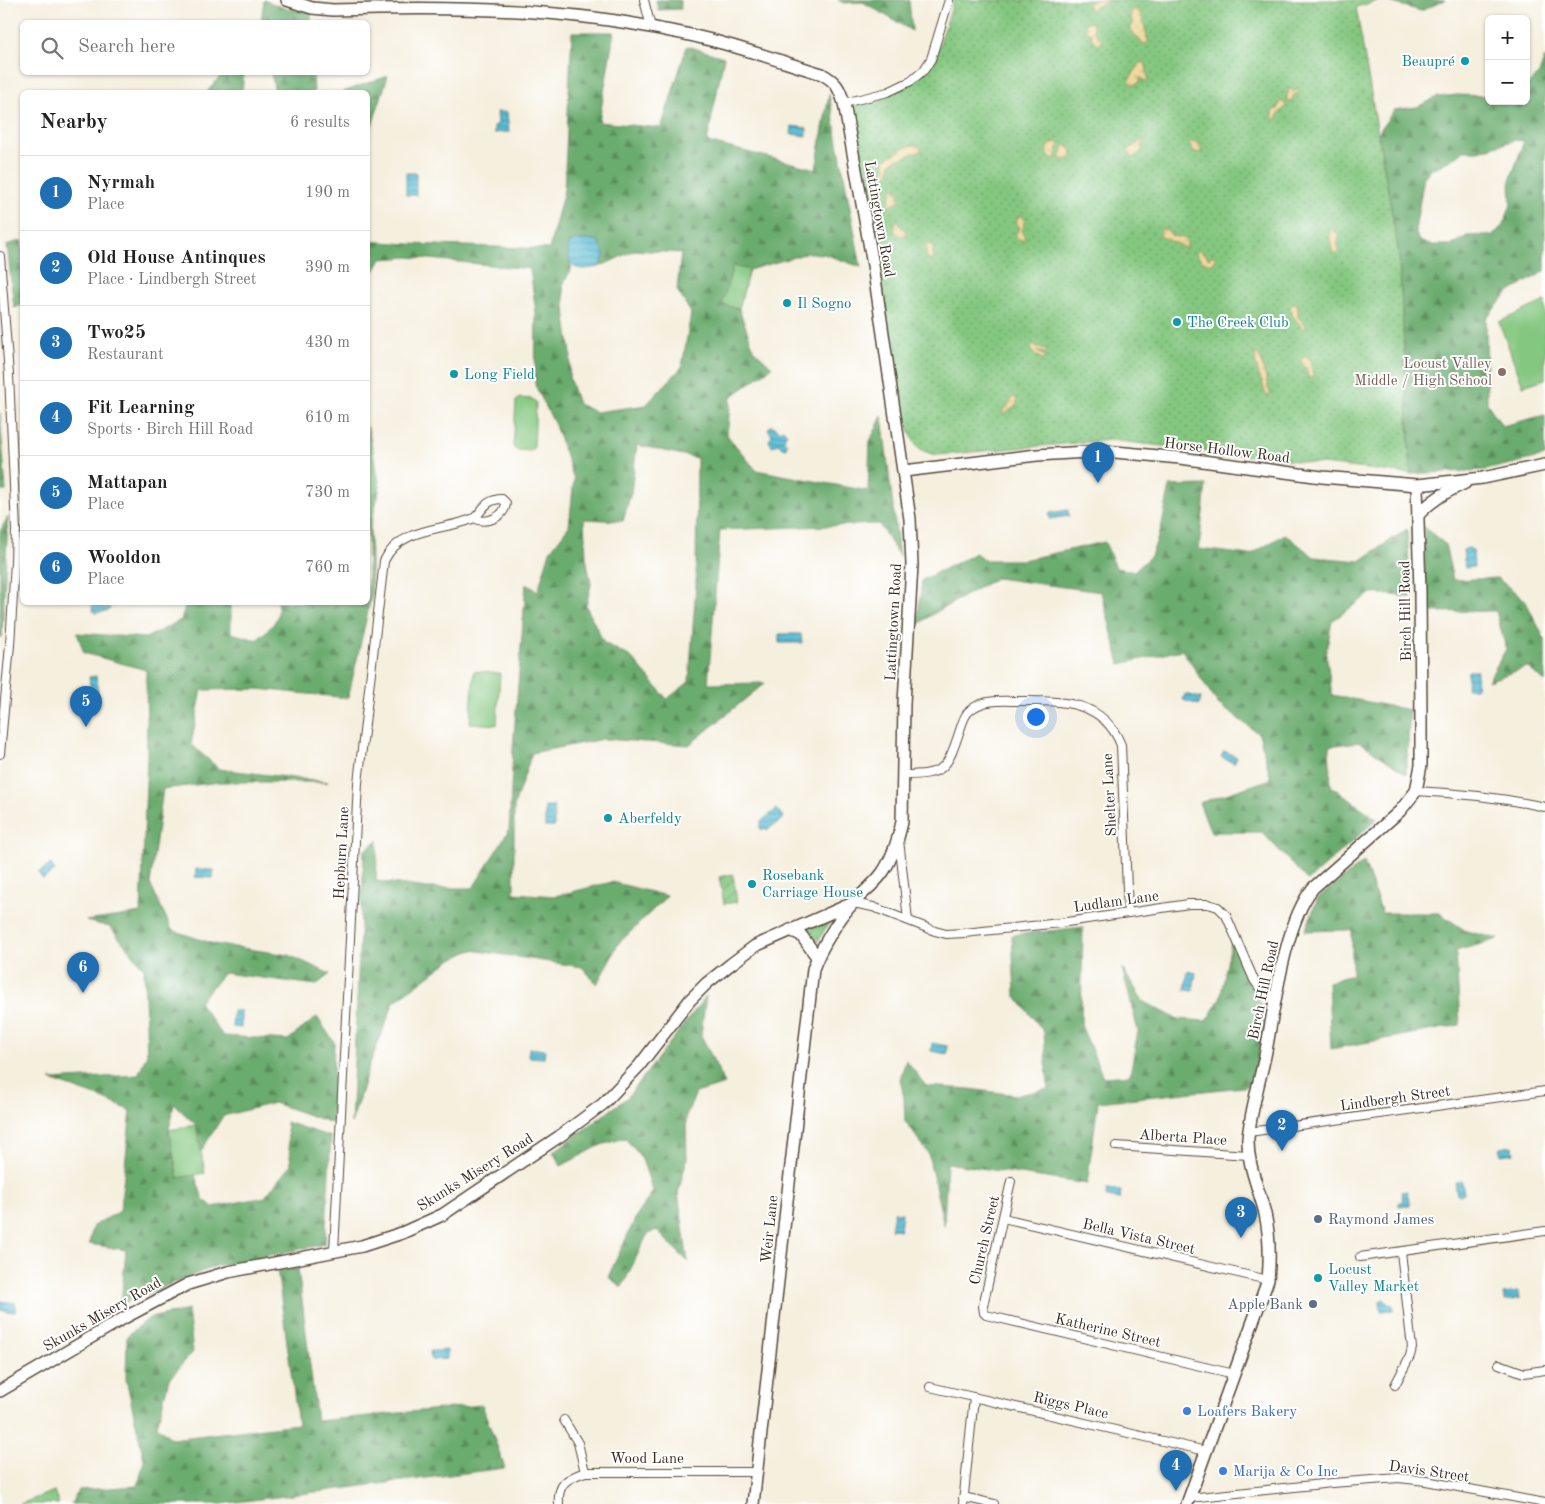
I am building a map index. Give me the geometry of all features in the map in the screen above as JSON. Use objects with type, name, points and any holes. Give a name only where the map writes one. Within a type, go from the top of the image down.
[{"type":"street","name":"Lattingtown Road","points":[[287,0],[312,8],[333,10],[465,9],[522,12],[594,18],[651,27],[716,42],[822,74],[832,80],[840,89],[873,265],[891,402],[904,471],[910,519],[912,565],[904,704],[902,822],[894,853],[884,871],[875,883],[853,903]]},
{"type":"street","points":[[644,0],[651,27]]},
{"type":"street","points":[[844,103],[888,92],[911,81],[924,70],[931,59],[948,0]]},
{"type":"street","points":[[0,256],[9,375],[16,554],[0,754]]},
{"type":"street","name":"Horse Hollow Road","points":[[904,471],[1037,456],[1104,451],[1180,458],[1322,477],[1416,485],[1473,479],[1545,465]]},
{"type":"street","points":[[1418,515],[1429,503],[1442,494],[1473,479]]},
{"type":"street","name":"Birch Hill Road","points":[[1188,1501],[1268,1280],[1270,1258],[1269,1235],[1265,1213],[1248,1155],[1249,1132],[1276,998],[1292,933],[1307,896],[1320,881],[1352,855],[1400,811],[1416,791],[1421,765],[1421,633],[1416,485]]},
{"type":"street","name":"Hepburn Lane","points":[[334,1251],[358,784],[384,561],[388,552],[401,541],[416,534],[474,518]]},
{"type":"street","name":"Shelter Lane","points":[[902,775],[926,775],[943,767],[954,748],[966,715],[972,708],[982,703],[998,701],[1057,701],[1074,704],[1098,714],[1111,725],[1121,745],[1128,913]]},
{"type":"street","points":[[1416,791],[1442,792],[1518,801],[1545,807]]},
{"type":"street","points":[[898,839],[908,920]]},
{"type":"street","name":"Skunks Misery Road","points":[[0,1391],[124,1318],[188,1284],[228,1272],[362,1246],[402,1233],[442,1215],[560,1136],[603,1104],[638,1066],[690,1000],[707,983],[755,946],[853,903]]},
{"type":"street","name":"Ludlam Lane","points":[[853,903],[908,920],[934,931],[960,934],[1060,923],[1190,904],[1208,904],[1218,907],[1226,915],[1254,980],[1261,990],[1276,998]]},
{"type":"street","name":"Weir Lane","points":[[752,1504],[813,969],[817,958],[853,903]]},
{"type":"street","points":[[790,930],[801,935],[817,958]]},
{"type":"street","name":"Lindbergh Street","points":[[1249,1132],[1545,1091]]},
{"type":"street","name":"Alberta Place","points":[[1116,1146],[1248,1155]]},
{"type":"street","name":"Church Street","points":[[984,1306],[1011,1181]]},
{"type":"street","name":"Bella Vista Street","points":[[1004,1218],[1268,1280]]},
{"type":"street","points":[[1360,1257],[1545,1231]]},
{"type":"street","points":[[1395,1385],[1410,1356],[1412,1348],[1401,1252]]},
{"type":"street","name":"Katherine Street","points":[[984,1306],[983,1310],[986,1315],[1234,1374]]},
{"type":"street","points":[[1499,1364],[1524,1373],[1545,1370]]},
{"type":"street","name":"Riggs Place","points":[[930,1387],[1206,1451]]},
{"type":"street","points":[[974,1397],[963,1501],[994,1504]]},
{"type":"street","points":[[564,1420],[578,1444],[585,1472]]},
{"type":"street","name":"Wood Lane","points":[[559,1504],[558,1498],[562,1485],[569,1478],[585,1472],[756,1472]]},
{"type":"street","name":"Davis Street","points":[[1188,1501],[1332,1482],[1399,1478],[1426,1481],[1545,1504]]},
{"type":"green space","points":[[264,0],[287,9],[311,12],[311,20],[261,20]]},
{"type":"green space","points":[[656,0],[680,0],[681,9],[658,10]]},
{"type":"green space","points":[[838,0],[909,0],[912,31],[863,2],[844,3]]},
{"type":"green space","points":[[954,0],[1381,0],[1356,7],[1399,254],[1411,474],[1109,440],[937,455],[924,451],[916,445],[906,423],[849,104],[889,94],[934,61]]},
{"type":"green space","points":[[1382,0],[1445,0],[1421,11]]},
{"type":"green space","points":[[572,32],[614,32],[599,122],[661,128],[687,46],[724,57],[707,142],[816,169],[829,94],[861,267],[824,254],[808,253],[749,270],[733,266],[722,304],[739,309],[754,350],[772,367],[731,397],[727,435],[756,470],[868,491],[870,441],[882,416],[899,556],[879,524],[720,530],[708,684],[765,683],[689,745],[603,739],[532,753],[514,806],[514,893],[555,896],[612,882],[667,896],[618,944],[597,984],[582,967],[472,950],[450,960],[394,1002],[369,1066],[351,1124],[364,851],[378,840],[376,881],[427,888],[473,888],[509,830],[513,747],[526,584],[538,591],[550,551],[569,526],[574,479],[555,425],[535,385],[536,312],[530,269],[409,257],[381,259],[370,278],[370,241],[549,249],[564,190]],"holes":[[[635,250],[681,253],[677,290],[691,313],[682,367],[646,405],[596,412],[578,404],[569,377],[571,354],[563,285],[572,267],[569,263],[604,259],[599,267]],[[637,445],[697,458],[696,585],[689,682],[667,699],[631,657],[604,643],[586,606],[591,584],[586,557],[584,519],[623,521],[631,493]]]},
{"type":"green space","points":[[1545,57],[1545,271],[1508,293],[1486,318],[1487,403],[1502,426],[1545,415],[1545,456],[1485,470],[1411,474],[1399,254],[1378,133],[1394,110],[1417,107],[1437,97],[1457,95],[1485,96],[1485,105],[1530,105],[1530,82],[1539,74]],"holes":[[[1515,140],[1524,141],[1510,181],[1511,204],[1504,224],[1493,235],[1467,236],[1451,245],[1430,245],[1419,241],[1416,234],[1416,224],[1424,177],[1430,170],[1452,159],[1462,151],[1478,151]]]},
{"type":"green space","points":[[221,75],[244,75],[242,90],[209,90]]},
{"type":"green space","points":[[271,75],[313,75],[314,90],[275,90]]},
{"type":"green space","points":[[388,76],[370,132],[370,90],[348,90]]},
{"type":"green space","points":[[20,241],[20,306],[14,308],[7,245]]},
{"type":"green space","points":[[733,266],[749,270],[739,309],[722,304]]},
{"type":"green space","points":[[1545,301],[1545,379],[1523,386],[1499,322]]},
{"type":"green space","points":[[519,398],[533,399],[536,402],[534,447],[531,451],[516,450],[513,447],[516,401]]},
{"type":"green space","points":[[0,413],[6,491],[0,491]]},
{"type":"green space","points":[[370,437],[380,487],[370,528]]},
{"type":"green space","points":[[1206,485],[1199,549],[1250,555],[1285,534],[1314,557],[1360,561],[1407,529],[1411,597],[1371,593],[1332,621],[1326,652],[1332,695],[1410,710],[1406,774],[1360,742],[1329,746],[1331,786],[1377,819],[1308,881],[1262,832],[1211,832],[1199,803],[1271,779],[1259,734],[1218,704],[1182,650],[1120,664],[1101,592],[996,578],[917,625],[922,580],[976,553],[983,560],[1023,560],[1105,542],[1116,568],[1134,571],[1151,556],[1161,529],[1170,486]]},
{"type":"green space","points":[[8,517],[2,637],[0,637],[0,531]]},
{"type":"green space","points":[[1424,527],[1445,544],[1453,580],[1497,578],[1525,600],[1545,640],[1545,682],[1527,667],[1488,681],[1506,649],[1496,611],[1426,612]]},
{"type":"green space","points":[[370,528],[372,594],[370,603]]},
{"type":"green space","points":[[185,605],[231,605],[231,633],[257,640],[273,624],[278,615],[277,605],[369,605],[348,698],[258,689],[202,690],[191,744],[219,769],[328,782],[220,782],[163,789],[150,884],[172,930],[214,944],[289,955],[330,974],[316,985],[224,973],[199,1002],[223,1036],[288,1040],[317,1017],[334,1042],[332,1123],[274,1103],[223,1116],[201,1151],[196,1125],[174,1104],[169,1130],[178,1178],[195,1175],[203,1199],[213,1207],[265,1197],[291,1164],[286,1122],[331,1137],[325,1244],[216,1266],[121,1304],[126,1250],[89,1244],[93,1226],[120,1211],[131,1111],[102,1098],[50,1080],[138,1075],[147,1054],[144,968],[110,927],[86,921],[141,913],[147,756],[146,670],[84,653],[77,633],[146,638],[181,620]]},
{"type":"green space","points":[[474,671],[500,673],[497,725],[470,723]]},
{"type":"green space","points":[[1364,862],[1382,913],[1439,913],[1466,931],[1499,939],[1456,951],[1460,1025],[1331,1049],[1328,982],[1352,975],[1352,930],[1305,931],[1318,898]]},
{"type":"green space","points":[[733,874],[737,902],[724,904],[719,877]]},
{"type":"green space","points":[[830,920],[817,943],[803,930]]},
{"type":"green space","points":[[1083,927],[1081,1025],[1103,1077],[1130,1075],[1138,1031],[1122,968],[1143,1001],[1177,1019],[1206,1021],[1220,999],[1232,938],[1266,1015],[1252,1086],[1098,1102],[1087,1184],[947,1163],[944,1226],[928,1153],[905,1121],[904,1098],[900,1079],[906,1060],[926,1086],[1018,1095],[1048,1089],[1044,1032],[1015,995],[1012,935]]},
{"type":"green space","points":[[706,996],[701,1035],[725,1084],[696,1093],[686,1116],[687,1159],[678,1193],[688,1262],[656,1230],[647,1235],[622,1287],[608,1277],[635,1219],[653,1191],[641,1157],[625,1138],[601,1145],[561,1166],[553,1152],[627,1098]]},
{"type":"green space","points":[[196,1125],[205,1173],[178,1178],[169,1130]]},
{"type":"green space","points":[[298,1268],[317,1421],[482,1405],[505,1468],[221,1504],[71,1504],[79,1490],[138,1486],[144,1460],[126,1379],[127,1336],[149,1318],[188,1310],[193,1352],[169,1379],[157,1426],[172,1439],[298,1424],[277,1269]]},
{"type":"green space","points":[[54,1491],[59,1504],[20,1504]]},
{"type":"sand","points":[[1094,0],[1110,0],[1088,11],[1088,3]]},
{"type":"sand","points":[[1133,9],[1138,11],[1143,20],[1148,42],[1146,44],[1142,43],[1131,30],[1130,12]]},
{"type":"sand","points":[[1086,22],[1092,22],[1095,33],[1102,40],[1099,46],[1091,38],[1092,34],[1085,30]]},
{"type":"sand","points":[[1142,61],[1145,63],[1149,79],[1145,81],[1140,77],[1140,82],[1134,85],[1131,84],[1129,80]]},
{"type":"sand","points":[[1289,88],[1299,92],[1288,102],[1286,96]]},
{"type":"sand","points":[[1280,101],[1283,101],[1286,106],[1277,116],[1277,119],[1273,120],[1273,110],[1278,109]]},
{"type":"sand","points":[[1144,139],[1142,151],[1133,158],[1128,150]]},
{"type":"sand","points":[[1191,141],[1194,143],[1198,142],[1201,152],[1194,153],[1189,143]]},
{"type":"sand","points":[[1055,142],[1059,143],[1059,145],[1055,159],[1048,156],[1047,149]]},
{"type":"sand","points":[[916,145],[921,147],[921,151],[893,161],[889,174],[885,174],[885,161],[887,158],[908,146]]},
{"type":"sand","points":[[1064,145],[1068,146],[1072,151],[1071,158],[1067,160],[1060,159]]},
{"type":"sand","points":[[893,188],[898,192],[899,201],[892,206],[889,204]]},
{"type":"sand","points":[[1021,215],[1025,220],[1022,232],[1024,240],[1018,239],[1015,236],[1020,227],[1016,224],[1016,219]]},
{"type":"sand","points":[[898,220],[901,227],[906,231],[905,236],[900,236],[894,230]]},
{"type":"sand","points":[[1331,228],[1340,236],[1337,245],[1339,250],[1336,254],[1333,253],[1331,243]]},
{"type":"sand","points":[[1161,229],[1167,230],[1172,236],[1185,239],[1187,244],[1186,250],[1184,247],[1160,236]]},
{"type":"sand","points":[[930,244],[933,247],[934,257],[928,260],[925,247]]},
{"type":"sand","points":[[1199,250],[1209,259],[1211,256],[1214,256],[1216,259],[1211,264],[1203,261],[1196,254]]},
{"type":"sand","points":[[1295,303],[1298,306],[1298,316],[1306,327],[1304,330],[1292,315],[1290,306]]},
{"type":"sand","points":[[1034,345],[1047,350],[1046,354],[1036,351],[1046,358],[1043,359],[1034,353],[1031,348]]},
{"type":"sand","points":[[1255,354],[1258,354],[1260,357],[1269,396],[1266,395],[1257,370]]},
{"type":"sand","points":[[1306,356],[1310,359],[1313,376],[1311,378],[1308,377],[1307,371],[1300,360]]},
{"type":"sand","points":[[1012,397],[1015,397],[1017,401],[1016,406],[1003,415],[1002,412],[1010,403]]},
{"type":"water","points":[[497,112],[507,112],[509,132],[494,133],[494,125],[498,125]]},
{"type":"water","points":[[792,126],[807,128],[806,136],[791,134]]},
{"type":"water","points":[[406,173],[416,173],[416,195],[406,195]]},
{"type":"water","points":[[576,240],[595,240],[604,253],[599,267],[579,269],[572,264],[568,254],[568,245]]},
{"type":"water","points":[[770,426],[780,431],[783,429],[787,434],[784,440],[787,444],[786,448],[782,448],[778,444],[772,446],[769,441],[772,435],[768,429]]},
{"type":"water","points":[[1068,510],[1069,516],[1050,519],[1049,513]]},
{"type":"water","points":[[1468,548],[1473,550],[1474,567],[1465,568],[1463,550]]},
{"type":"water","points":[[108,605],[110,609],[95,613],[92,606]]},
{"type":"water","points":[[779,634],[801,634],[802,643],[779,643]]},
{"type":"water","points":[[1468,671],[1477,671],[1476,688],[1467,688]]},
{"type":"water","points":[[96,676],[98,691],[91,692],[89,677]]},
{"type":"water","points":[[1185,694],[1201,698],[1199,705],[1183,700]]},
{"type":"water","points":[[1224,751],[1237,757],[1234,763],[1221,757]]},
{"type":"water","points":[[545,807],[554,807],[554,827],[545,827]]},
{"type":"water","points":[[777,809],[784,818],[767,830],[765,828],[762,830],[759,826],[762,824],[760,822]]},
{"type":"water","points":[[51,864],[55,871],[43,879],[38,873]]},
{"type":"water","points":[[196,869],[214,870],[213,878],[195,877]]},
{"type":"water","points":[[1188,971],[1196,973],[1193,991],[1185,990]]},
{"type":"water","points":[[233,1011],[241,1011],[241,1028],[232,1027]]},
{"type":"water","points":[[932,1043],[948,1046],[947,1054],[931,1051]]},
{"type":"water","points":[[529,1048],[545,1050],[544,1058],[528,1057]]},
{"type":"water","points":[[1513,1146],[1514,1153],[1501,1155],[1499,1148]]},
{"type":"water","points":[[1462,1181],[1464,1194],[1459,1196],[1457,1195],[1455,1182]]},
{"type":"water","points":[[1107,1189],[1121,1191],[1120,1199],[1106,1197]]},
{"type":"water","points":[[1407,1191],[1410,1205],[1399,1206],[1399,1202],[1403,1201],[1401,1192]]},
{"type":"water","points":[[894,1212],[902,1213],[900,1230],[891,1229]]},
{"type":"water","points":[[1518,1292],[1519,1299],[1504,1301],[1503,1294]]},
{"type":"water","points":[[1384,1299],[1388,1304],[1393,1305],[1393,1310],[1381,1311],[1379,1304]]},
{"type":"water","points":[[0,1301],[16,1303],[15,1312],[0,1310]]},
{"type":"water","points":[[447,1350],[447,1359],[431,1360],[430,1351]]},
{"type":"place","name":"Beaupré","points":[[1465,61]]},
{"type":"place","name":"Il Sogno","points":[[787,303]]},
{"type":"place","name":"The Creek Club","points":[[1177,322]]},
{"type":"place","name":"Locust Valley Middle / High School","points":[[1502,372]]},
{"type":"place","name":"Long Field","points":[[454,374]]},
{"type":"place","name":"Nyrmah","points":[[1098,483]]},
{"type":"place","name":"Mattapan","points":[[86,727]]},
{"type":"place","name":"Aberfeldy","points":[[608,818]]},
{"type":"place","name":"Rosebank Carriage House","points":[[752,884]]},
{"type":"place","name":"Wooldon","points":[[83,993]]},
{"type":"place","name":"Old House Antinques","points":[[1282,1151]]},
{"type":"place","name":"Raymond James","points":[[1318,1219]]},
{"type":"place","name":"Two25","points":[[1241,1238]]},
{"type":"place","name":"Locust Valley Market","points":[[1318,1278]]},
{"type":"place","name":"Apple Bank","points":[[1313,1304]]},
{"type":"place","name":"Loafers Bakery","points":[[1187,1411]]},
{"type":"place","name":"Marija & Co Inc","points":[[1223,1471]]},
{"type":"place","name":"Fit Learning","points":[[1176,1491]]}]
